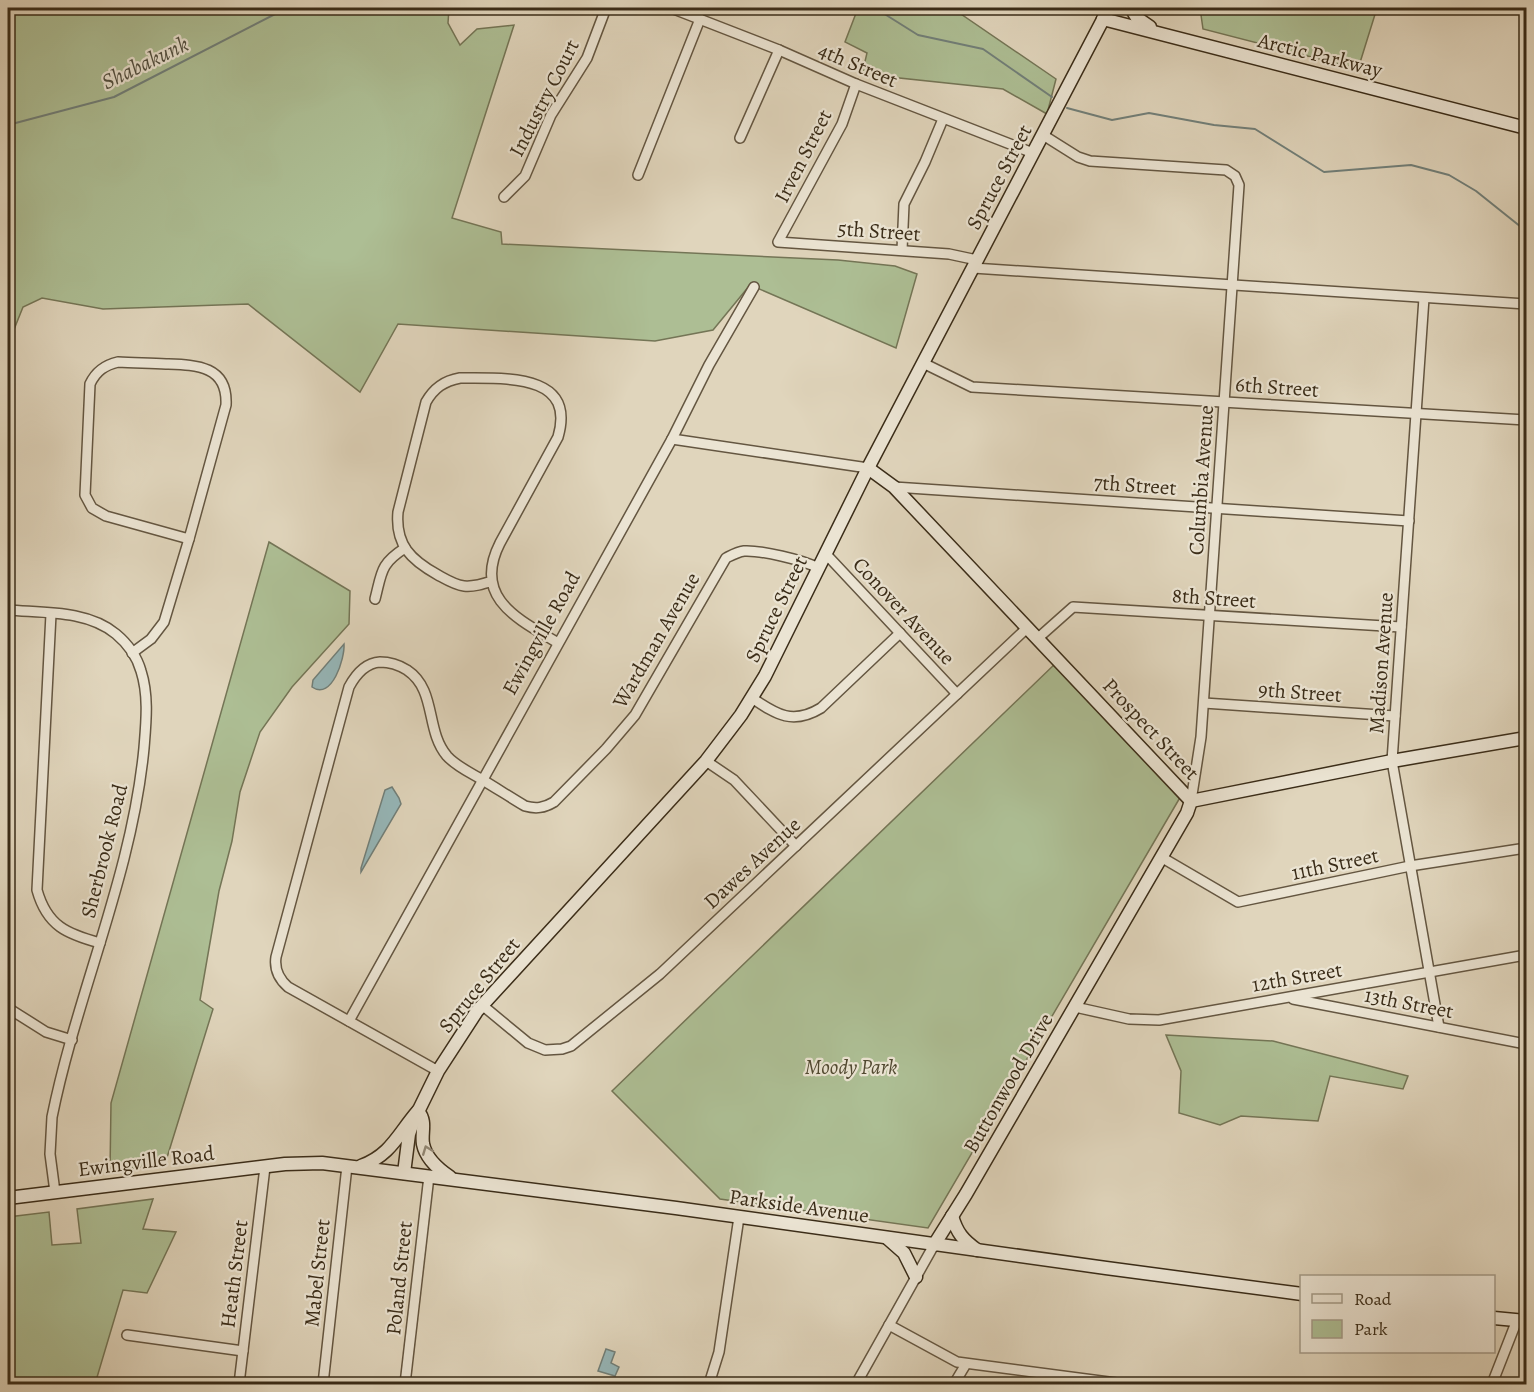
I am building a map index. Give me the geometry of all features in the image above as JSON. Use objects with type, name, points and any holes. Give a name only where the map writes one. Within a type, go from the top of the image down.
[{"type":"street","name":"Industry Court","points":[[504,198],[525,176],[551,115],[587,58],[606,8]]},
{"type":"street","name":"4th Street","points":[[671,8],[779,50],[943,119],[1033,153]]},
{"type":"street","points":[[1131,8],[1141,22],[1193,42]]},
{"type":"street","name":"Arctic Parkway","points":[[1106,13],[1193,42],[1527,128]]},
{"type":"street","name":"Spruce Street","points":[[404,1173],[409,1134],[418,1111],[438,1071],[462,1032],[482,1005],[706,761],[724,740],[752,698],[868,468],[1106,13]]},
{"type":"street","points":[[638,175],[700,19]]},
{"type":"street","points":[[740,138],[779,50]]},
{"type":"street","name":"Irven Street","points":[[778,242],[842,124],[856,84]]},
{"type":"street","points":[[902,250],[904,204],[943,119]]},
{"type":"street","name":"Columbia Avenue","points":[[1043,135],[1078,157],[1090,161],[1224,170],[1235,176],[1239,185],[1204,704],[1191,801]]},
{"type":"street","name":"5th Street","points":[[778,242],[949,254],[975,264],[1232,286],[1527,304]]},
{"type":"street","points":[[754,287],[709,365],[672,439],[868,468]]},
{"type":"street","name":"Madison Avenue","points":[[1424,298],[1392,761],[1439,1027]]},
{"type":"street","points":[[132,653],[151,639],[164,622],[189,539],[226,405],[225,390],[212,371],[196,365],[118,362],[110,364],[93,378],[89,392],[84,489],[88,502],[98,513],[106,516],[189,539]]},
{"type":"street","name":"6th Street","points":[[923,363],[972,387],[1527,420]]},
{"type":"street","points":[[492,581],[470,586],[453,583],[422,566],[405,548],[398,530],[398,512],[426,402],[443,383],[460,378],[532,382],[540,385],[553,397],[560,412],[558,437],[495,553],[492,571],[492,581],[497,597],[508,611],[558,643]]},
{"type":"street","name":"Ewingville Road","points":[[348,1021],[672,439]]},
{"type":"street","name":"Prospect Street","points":[[868,468],[894,487],[1191,801],[1392,761],[1527,738]]},
{"type":"street","name":"7th Street","points":[[894,487],[1408,521]]},
{"type":"street","points":[[375,599],[383,567],[391,557],[405,548]]},
{"type":"street","name":"Wardman Avenue","points":[[438,1071],[288,987],[276,970],[276,957],[349,687],[362,669],[378,662],[386,662],[403,667],[412,674],[423,686],[429,702],[438,744],[454,763],[525,806],[540,808],[554,802],[606,749],[635,715],[726,558],[747,551],[808,562],[818,568]]},
{"type":"street","name":"Conover Avenue","points":[[825,553],[957,694]]},
{"type":"street","name":"8th Street","points":[[1037,639],[1073,607],[1401,627]]},
{"type":"street","name":"Sherbrook Road","points":[[8,610],[81,617],[105,626],[116,634],[132,653],[142,672],[145,688],[146,723],[143,759],[133,820],[52,1117],[50,1154],[55,1192]]},
{"type":"street","points":[[51,614],[37,890],[44,909],[57,925],[75,936],[100,943]]},
{"type":"street","name":"Dawes Avenue","points":[[482,1005],[536,1047],[554,1050],[571,1046],[660,974],[1027,628]]},
{"type":"street","points":[[752,698],[768,709],[787,717],[813,713],[900,633]]},
{"type":"street","name":"9th Street","points":[[1204,704],[1395,716]]},
{"type":"street","points":[[706,761],[734,780],[796,846]]},
{"type":"street","name":"Buttonwood Drive","points":[[856,1384],[934,1245],[1187,813],[1191,801]]},
{"type":"street","name":"11th Street","points":[[1161,857],[1238,902],[1410,866],[1527,848]]},
{"type":"street","name":"12th Street","points":[[1075,1007],[1129,1019],[1159,1020],[1527,955]]},
{"type":"street","name":"13th Street","points":[[1286,998],[1527,1044]]},
{"type":"street","points":[[8,1008],[40,1029],[72,1040]]},
{"type":"street","points":[[352,1166],[372,1161],[389,1150],[418,1111],[423,1116],[423,1143],[427,1154],[433,1164],[454,1179]]},
{"type":"street","name":"Parkside Avenue","points":[[290,1164],[322,1163],[454,1179],[1300,1294]]},
{"type":"street","name":"Ewingville Road","points":[[8,1198],[290,1164]]},
{"type":"street","name":"Mabel Street","points":[[323,1384],[352,1166]]},
{"type":"street","name":"Heath Street","points":[[239,1384],[265,1167]]},
{"type":"street","name":"Poland Street","points":[[405,1384],[429,1176]]},
{"type":"street","points":[[952,1216],[963,1240],[978,1251]]},
{"type":"street","points":[[709,1384],[719,1352],[739,1217]]},
{"type":"street","points":[[887,1238],[904,1253],[916,1277]]},
{"type":"street","points":[[1492,1384],[1522,1321],[1495,1318]]},
{"type":"street","points":[[889,1325],[957,1362],[1124,1384]]},
{"type":"street","points":[[128,1335],[243,1351]]},
{"type":"street","points":[[954,1384],[966,1364]]},
{"type":"street","points":[[1041,1384],[1042,1374]]},
{"type":"green space","points":[[8,8],[449,8],[448,23],[460,45],[477,29],[514,25],[452,218],[501,232],[502,244],[838,260],[895,266],[917,274],[896,348],[750,285],[713,330],[655,341],[398,324],[360,392],[248,304],[103,309],[42,298],[23,307],[13,332],[8,458]]},
{"type":"green space","points":[[858,8],[952,8],[1056,79],[1047,114],[1003,89],[862,74],[867,53],[845,42]]},
{"type":"green space","points":[[1200,8],[1377,8],[1358,69],[1203,29]]},
{"type":"green space","points":[[269,542],[350,591],[349,624],[292,687],[260,732],[240,792],[232,841],[219,891],[200,1000],[213,1009],[165,1164],[110,1171],[111,1103]]},
{"type":"green space","name":"Moody Park","points":[[1058,661],[1185,789],[928,1228],[720,1199],[612,1091]]},
{"type":"green space","points":[[1166,1035],[1273,1041],[1408,1076],[1403,1089],[1330,1076],[1318,1121],[1241,1116],[1220,1125],[1179,1113],[1181,1071]]},
{"type":"green space","points":[[153,1199],[143,1229],[176,1232],[147,1293],[123,1290],[95,1384],[8,1384],[8,1217],[49,1212],[52,1245],[81,1243],[77,1209]]},
{"type":"water","points":[[344,644],[340,667],[331,683],[319,690],[312,687],[313,680]]},
{"type":"water","points":[[392,787],[401,804],[361,872],[385,790]]},
{"type":"water","points":[[606,1349],[615,1352],[611,1363],[619,1367],[615,1376],[598,1371]]},
{"type":"waterway","name":"Shabakunk","points":[[8,125],[114,97],[287,8]]},
{"type":"waterway","points":[[875,8],[918,35],[983,49],[1052,97]]},
{"type":"waterway","points":[[1067,108],[1112,120],[1149,113],[1214,125],[1255,129],[1324,172],[1411,165],[1449,175],[1476,191],[1526,231]]}]
